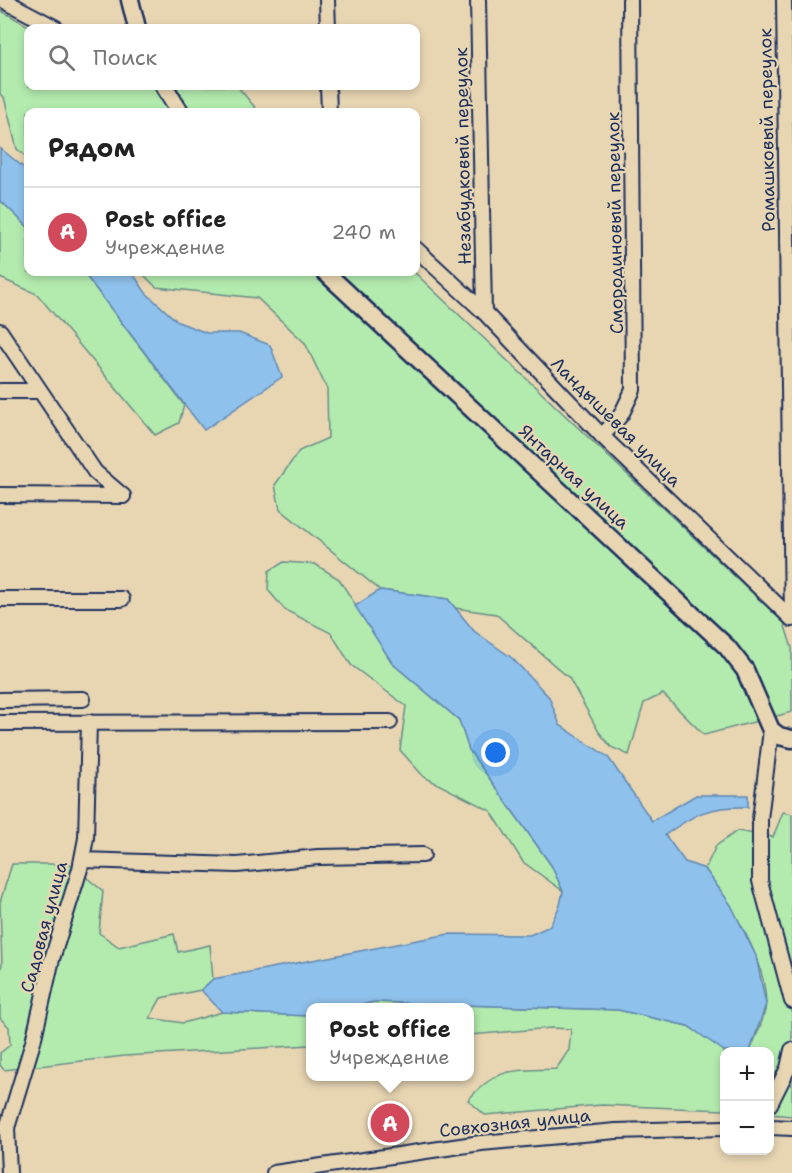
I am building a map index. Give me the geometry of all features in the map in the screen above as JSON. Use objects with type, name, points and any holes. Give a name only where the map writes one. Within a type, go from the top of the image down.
[{"type":"street","points":[[3,0],[48,24]]},
{"type":"street","points":[[130,0],[136,24]]},
{"type":"street","points":[[327,0],[328,24]]},
{"type":"street","name":"Незабудковый переулок","points":[[478,0],[484,312]]},
{"type":"street","name":"Смородиновый переулок","points":[[602,436],[621,415],[633,390],[630,0]]},
{"type":"street","name":"Ромашковый переулок","points":[[784,0],[792,619]]},
{"type":"street","points":[[166,90],[178,108]]},
{"type":"street","points":[[328,90],[328,108]]},
{"type":"street","name":"Ландышевая улица","points":[[420,253],[484,312],[602,436],[792,619]]},
{"type":"street","name":"Янтарная улица","points":[[329,276],[727,647],[745,670],[771,730]]},
{"type":"street","points":[[0,331],[95,472],[123,496],[0,495]]},
{"type":"street","points":[[0,391],[39,392]]},
{"type":"street","points":[[0,599],[122,599]]},
{"type":"street","points":[[0,700],[83,699]]},
{"type":"street","name":"Садовая улица","points":[[9,1173],[7,1128],[82,860],[86,838],[89,722]]},
{"type":"street","points":[[0,723],[390,722]]},
{"type":"street","points":[[792,739],[779,736],[771,730],[760,819],[760,881],[792,1001]]},
{"type":"street","points":[[82,860],[237,865],[318,856],[423,855]]},
{"type":"street","points":[[772,1101],[788,1068],[792,1050]]},
{"type":"street","points":[[774,1127],[792,1128]]},
{"type":"street","name":"Совхозная улица","points":[[277,1173],[481,1143],[616,1131],[720,1128]]},
{"type":"green space","points":[[0,10],[25,24],[24,90],[240,90],[256,108],[24,108],[24,155],[17,149],[4,97],[0,94]]},
{"type":"green space","points":[[0,200],[24,223],[24,276],[86,276],[184,405],[179,423],[155,435],[37,294],[0,278]]},
{"type":"green space","points":[[145,276],[418,276],[784,623],[792,648],[792,712],[704,735],[663,694],[644,703],[629,755],[611,747],[599,732],[569,678],[496,614],[455,608],[448,599],[380,590],[280,509],[275,485],[299,451],[328,438],[327,389],[305,343],[257,298],[156,287]]},
{"type":"green space","points":[[284,562],[315,564],[339,579],[393,664],[459,720],[469,750],[551,865],[563,891],[523,862],[491,811],[424,777],[400,750],[406,706],[351,665],[331,633],[285,610],[268,590],[269,571]]},
{"type":"green space","points":[[783,812],[792,814],[792,1116],[774,1114],[774,1047],[752,1047],[766,1009],[760,967],[745,932],[705,869],[716,846],[737,831],[773,837]]},
{"type":"green space","points":[[12,864],[70,864],[103,891],[99,933],[119,947],[174,934],[178,952],[210,945],[213,979],[201,990],[161,998],[150,1018],[183,1023],[222,1012],[306,1016],[306,1045],[125,1056],[4,1070],[0,1065],[0,1053],[10,1045],[9,1027],[0,1018],[0,969],[2,965],[0,902]]},
{"type":"green space","points":[[474,1005],[618,1010],[688,1026],[722,1047],[720,1047],[720,1110],[602,1105],[485,1115],[468,1100],[488,1081],[498,1076],[518,1071],[556,1069],[569,1050],[571,1029],[552,1028],[474,1035]]},
{"type":"water","points":[[0,148],[24,168],[24,223],[0,200]]},
{"type":"water","points":[[86,276],[135,276],[146,293],[178,322],[207,333],[239,333],[270,345],[282,377],[204,430]]},
{"type":"water","points":[[380,590],[448,599],[474,631],[512,658],[549,697],[560,725],[608,757],[652,821],[696,795],[748,795],[748,807],[723,808],[704,812],[665,835],[685,862],[705,869],[731,905],[756,956],[766,1004],[751,1047],[720,1048],[688,1026],[618,1010],[474,1005],[474,1003],[374,1002],[306,1003],[306,1016],[222,1012],[201,990],[213,979],[449,934],[530,935],[550,926],[560,905],[563,891],[551,865],[469,750],[459,720],[393,664],[355,606]]},
{"type":"place","name":"Post office","points":[[390,1123]]}]
